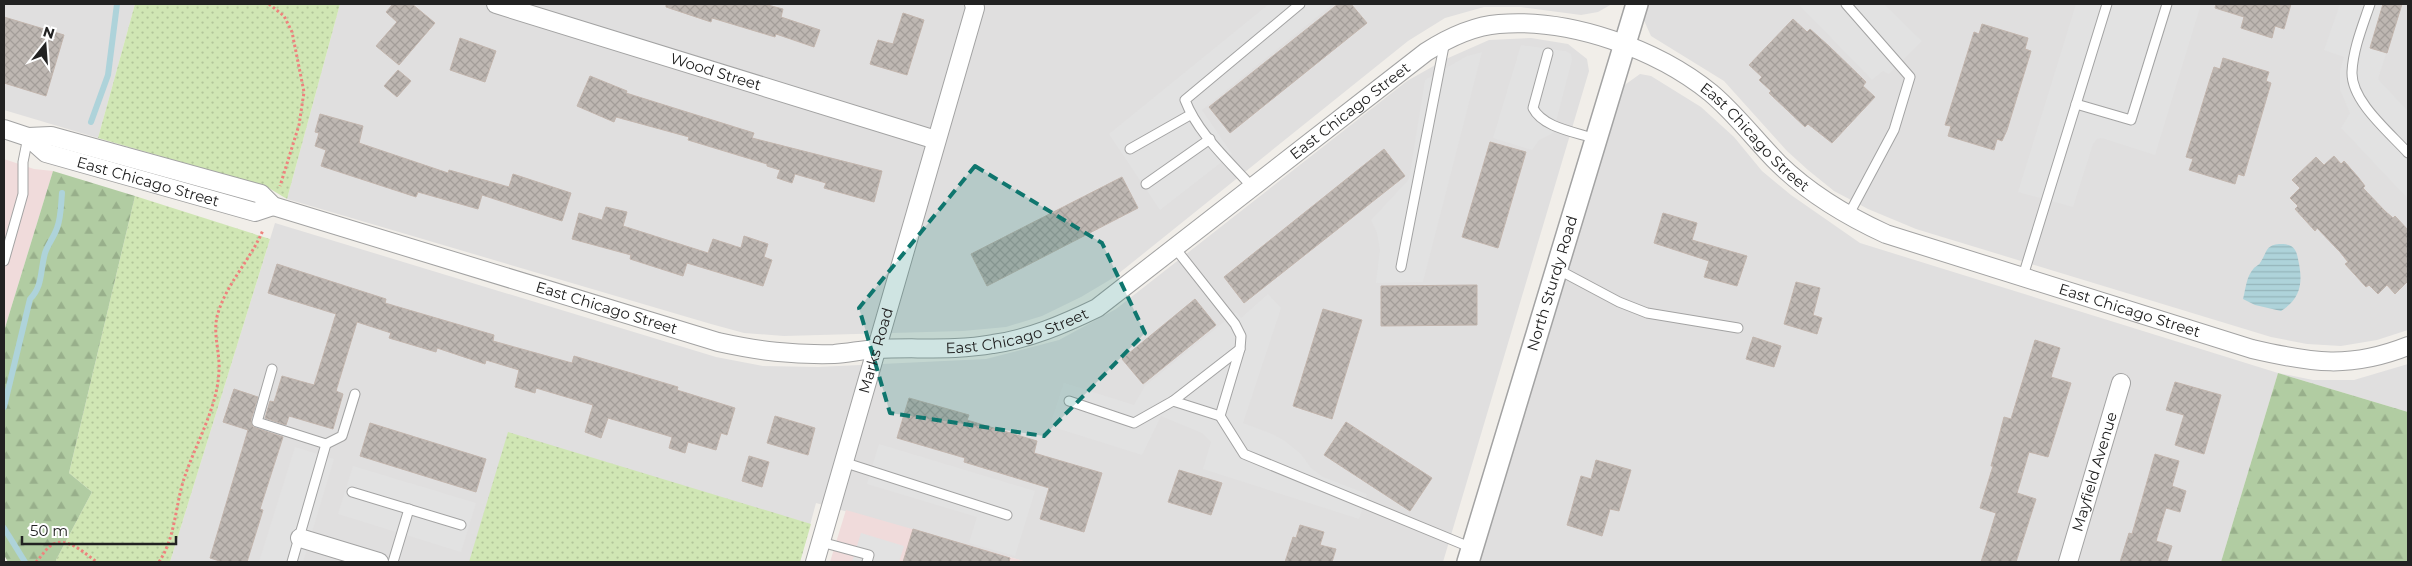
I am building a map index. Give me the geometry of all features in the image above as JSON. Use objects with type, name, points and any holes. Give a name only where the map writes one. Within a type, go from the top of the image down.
[{"type":"street","name":"Wood Street","points":[[496,4],[936,140]]},
{"type":"street","name":"North Sturdy Road","points":[[1470,555],[1637,4]]},
{"type":"street","name":"Marks Road","points":[[815,562],[936,140],[977,5]]},
{"type":"street","name":"East Chicago Street","points":[[4,129],[28,137],[51,136],[261,194],[274,206],[727,344],[762,352],[795,354],[837,354],[876,349],[940,349],[994,344],[1055,328],[1100,307],[1426,52],[1445,40],[1470,30],[1498,24],[1532,23],[1566,28],[1625,44],[1690,78],[1712,93],[1797,181],[1848,216],[1886,234],[2252,349],[2294,359],[2332,362],[2361,361],[2408,346]]},
{"type":"street","name":"Mayfield Avenue","points":[[2068,562],[2121,383]]},
{"type":"street","points":[[300,538],[379,562]]},
{"type":"lane","points":[[1253,188],[1190,115],[1185,100],[1300,4]]},
{"type":"lane","points":[[1846,4],[1910,76],[1894,130],[1848,216]]},
{"type":"lane","points":[[2023,276],[2107,4]]},
{"type":"lane","points":[[2076,104],[2131,120],[2167,4]]},
{"type":"lane","points":[[2370,4],[2355,51],[2352,73],[2360,100],[2408,153]]},
{"type":"lane","points":[[1401,267],[1445,40]]},
{"type":"lane","points":[[1548,53],[1533,108],[1538,117],[1550,124],[1596,139]]},
{"type":"lane","points":[[1130,149],[1190,115]]},
{"type":"lane","points":[[4,261],[23,194],[23,162],[28,137]]},
{"type":"lane","points":[[1146,184],[1210,139]]},
{"type":"lane","points":[[1175,248],[1235,324],[1241,336],[1240,349],[1220,416]]},
{"type":"lane","points":[[1557,269],[1619,302],[1647,313],[1738,328]]},
{"type":"lane","points":[[1069,401],[1134,423],[1172,400],[1240,349]]},
{"type":"lane","points":[[272,369],[257,422],[326,444],[342,436],[355,394]]},
{"type":"lane","points":[[1172,400],[1220,416],[1244,454],[1470,555]]},
{"type":"lane","points":[[292,562],[326,444]]},
{"type":"lane","points":[[843,462],[1007,515]]},
{"type":"lane","points":[[352,492],[461,525]]},
{"type":"lane","points":[[394,562],[409,509]]},
{"type":"lane","points":[[821,542],[869,555],[867,562]]},
{"type":"path","points":[[159,562],[172,534],[182,485],[193,451],[212,405],[219,370],[215,343],[217,314],[226,294],[258,242],[274,206],[299,125],[304,92],[292,32],[284,16],[268,4]]},
{"type":"path","points":[[36,562],[52,545],[64,543],[76,547],[97,562]]},
{"type":"highlighted area","points":[[975,166],[1102,243],[1145,333],[1044,436],[890,413],[859,308]]},
{"type":"shaded area","points":[[4,4],[135,4],[98,138],[4,110]]},
{"type":"shaded area","points":[[340,4],[1612,4],[1598,12],[1581,15],[1521,7],[1484,7],[1445,18],[1408,41],[1113,278],[1081,297],[1042,316],[1006,327],[963,331],[784,336],[744,333],[711,324],[287,199]]},
{"type":"shaded area","points":[[1269,4],[1333,4],[1202,110],[1232,154],[1160,210],[1109,134]]},
{"type":"shaded area","points":[[1645,4],[2408,4],[2408,330],[2377,340],[2341,346],[2307,344],[2271,337],[1916,229],[1868,209],[1834,191],[1808,170],[1787,151],[1724,81],[1651,36],[1642,16]]},
{"type":"shaded area","points":[[1798,4],[1884,4],[1922,41],[1889,74],[1883,71],[1872,80]]},
{"type":"shaded area","points":[[2076,4],[2201,4],[2155,155],[2102,138],[2097,139],[2093,144],[2073,207],[2018,192]]},
{"type":"shaded area","points":[[2340,4],[2402,4],[2378,79],[2408,111],[2408,199],[2341,128],[2350,113],[2340,90],[2340,71],[2344,57],[2324,50]]},
{"type":"shaded area","points":[[1531,38],[1568,44],[1587,59],[1589,71],[1443,562],[1027,562],[816,503],[800,562],[170,562],[275,223],[716,357],[763,366],[818,367],[986,359],[1059,340],[1116,309],[1407,81],[1446,59],[1489,40]]},
{"type":"shaded area","points":[[1521,45],[1565,51],[1571,54],[1572,60],[1553,133],[1539,140],[1532,150],[1493,138]]},
{"type":"shaded area","points":[[1482,52],[1423,282],[1376,283],[1380,250],[1377,233],[1371,220],[1409,179],[1425,80],[1467,56]]},
{"type":"shaded area","points":[[1640,74],[1651,76],[1701,107],[1734,137],[1762,171],[1791,195],[1860,243],[2278,373],[2221,562],[1475,562],[1619,89]]},
{"type":"shaded area","points":[[4,159],[34,169],[53,171],[4,331]]},
{"type":"shaded area","points":[[1268,294],[1281,308],[1243,423],[1285,441],[1300,453],[1311,468],[1323,477],[1367,494],[1359,519],[1203,469],[1211,442],[1202,433],[1161,416],[1142,455],[1050,426],[1064,383],[1134,405],[1145,386],[1236,312],[1241,318]]},
{"type":"shaded area","points":[[2408,364],[2408,412],[2278,373],[2313,380],[2354,380]]},
{"type":"shaded area","points":[[879,444],[1035,491],[1015,556],[969,543],[977,517],[867,484]]},
{"type":"shaded area","points":[[295,447],[334,459],[303,562],[259,562]]},
{"type":"shaded area","points":[[353,466],[476,503],[461,552],[338,514]]},
{"type":"shaded area","points":[[846,510],[1027,562],[830,562]]},
{"type":"shaded area","points":[[861,533],[904,546],[899,562],[852,562]]},
{"type":"green space","points":[[135,4],[340,4],[287,199],[267,187],[98,138]]},
{"type":"green space","points":[[53,171],[135,196],[69,473],[92,492],[56,560],[57,562],[8,562],[4,555],[4,331]]},
{"type":"green space","points":[[135,196],[270,239],[170,562],[57,562],[56,560],[92,492],[69,473]]},
{"type":"green space","points":[[2278,373],[2408,412],[2408,562],[2221,562]]},
{"type":"green space","points":[[508,432],[811,524],[800,562],[469,562]]},
{"type":"water","points":[[2279,244],[2293,247],[2298,257],[2300,275],[2297,295],[2281,311],[2255,305],[2243,299],[2251,271],[2260,263],[2271,246]]},
{"type":"building","points":[[393,4],[412,4],[435,23],[399,65],[376,46],[397,22],[386,12]]},
{"type":"building","points":[[666,4],[764,4],[783,9],[781,17],[820,30],[814,47],[776,34],[775,37],[712,18],[711,22],[666,7]]},
{"type":"building","points":[[1338,4],[1351,4],[1367,23],[1230,133],[1209,107]]},
{"type":"building","points":[[2216,4],[2291,4],[2284,29],[2275,26],[2272,38],[2241,28],[2244,17],[2215,8]]},
{"type":"building","points":[[2383,4],[2402,4],[2387,53],[2370,48]]},
{"type":"building","points":[[903,13],[924,20],[907,75],[870,64],[878,40],[893,44]]},
{"type":"building","points":[[4,17],[64,35],[46,96],[4,83]]},
{"type":"building","points":[[1793,19],[1807,32],[1810,29],[1830,47],[1866,82],[1863,86],[1875,97],[1832,143],[1808,124],[1805,127],[1769,93],[1771,91],[1759,80],[1762,77],[1749,65]]},
{"type":"building","points":[[1982,24],[2028,38],[2025,49],[2031,51],[2007,130],[2002,141],[1997,139],[1994,150],[1948,136],[1951,126],[1945,125],[1974,32],[1979,34]]},
{"type":"building","points":[[460,38],[496,51],[485,82],[450,70]]},
{"type":"building","points":[[2223,58],[2269,72],[2266,81],[2271,83],[2244,176],[2238,174],[2235,184],[2189,170],[2193,159],[2186,157],[2214,67],[2220,69]]},
{"type":"building","points":[[398,70],[411,81],[397,97],[384,86]]},
{"type":"building","points":[[590,76],[627,91],[626,93],[754,133],[752,138],[882,171],[874,202],[824,188],[826,183],[795,174],[792,183],[777,178],[780,170],[767,166],[767,164],[688,140],[689,137],[616,117],[614,122],[577,106]]},
{"type":"building","points":[[320,114],[363,126],[359,143],[448,173],[449,170],[509,187],[513,174],[571,193],[562,221],[482,195],[478,209],[418,192],[416,197],[321,166],[326,150],[315,146],[319,133],[315,132]]},
{"type":"building","points":[[1490,142],[1526,152],[1498,248],[1462,237]]},
{"type":"building","points":[[1384,149],[1405,176],[1244,303],[1224,277]]},
{"type":"building","points":[[2334,156],[2341,164],[2344,161],[2365,186],[2363,188],[2385,211],[2393,218],[2395,216],[2408,230],[2408,281],[2395,294],[2387,285],[2378,294],[2369,285],[2366,287],[2345,264],[2348,262],[2340,252],[2317,228],[2315,231],[2295,209],[2298,206],[2290,198],[2300,188],[2292,180],[2316,157],[2324,165]]},
{"type":"building","points":[[1122,177],[1138,208],[987,286],[971,254]]},
{"type":"building","points":[[606,207],[627,212],[623,226],[708,253],[713,239],[741,248],[744,236],[768,244],[764,257],[772,260],[763,286],[687,263],[683,276],[630,259],[631,255],[572,239],[579,213],[602,220]]},
{"type":"building","points":[[1663,213],[1697,223],[1692,240],[1747,256],[1737,286],[1704,277],[1709,261],[1654,243]]},
{"type":"building","points":[[277,264],[386,299],[385,303],[494,335],[493,341],[572,363],[574,356],[678,387],[677,390],[735,408],[727,435],[721,433],[716,450],[688,442],[685,453],[669,448],[672,437],[608,418],[601,438],[585,432],[593,405],[536,388],[535,393],[515,387],[519,370],[486,360],[485,364],[437,348],[436,352],[389,338],[391,333],[357,322],[336,391],[343,394],[333,429],[289,416],[286,425],[265,418],[270,401],[274,402],[282,376],[314,385],[336,314],[268,293]]},
{"type":"building","points":[[1796,282],[1820,288],[1813,315],[1822,318],[1817,334],[1784,324]]},
{"type":"building","points":[[1477,285],[1477,325],[1381,326],[1381,286]]},
{"type":"building","points":[[1195,299],[1216,325],[1143,384],[1122,359]]},
{"type":"building","points":[[1323,309],[1362,320],[1332,419],[1293,406]]},
{"type":"building","points":[[1753,337],[1781,346],[1774,367],[1746,359]]},
{"type":"building","points":[[2035,340],[2060,348],[2051,377],[2071,383],[2048,457],[2029,452],[2017,493],[2036,499],[2016,562],[1981,562],[1996,513],[1980,508],[1993,466],[1991,466],[2004,417],[2011,419]]},
{"type":"building","points":[[2175,382],[2221,395],[2204,454],[2175,445],[2184,415],[2166,410]]},
{"type":"building","points":[[234,389],[258,397],[251,420],[253,427],[283,437],[260,509],[263,510],[247,562],[223,562],[210,558],[248,430],[223,422]]},
{"type":"building","points":[[909,398],[969,415],[967,420],[1037,441],[1034,453],[1102,473],[1084,532],[1040,519],[1049,488],[964,462],[965,458],[897,438]]},
{"type":"building","points":[[775,416],[815,428],[808,455],[767,443]]},
{"type":"building","points":[[1346,422],[1432,478],[1410,511],[1324,455]]},
{"type":"building","points":[[370,423],[486,459],[476,492],[360,456]]},
{"type":"building","points":[[2155,454],[2179,461],[2172,486],[2186,491],[2180,512],[2166,508],[2156,541],[2172,546],[2167,562],[2120,562],[2129,533],[2132,534]]},
{"type":"building","points":[[749,456],[769,462],[762,487],[742,481]]},
{"type":"building","points":[[1596,460],[1631,470],[1619,511],[1610,509],[1602,536],[1567,525],[1581,476],[1591,479]]},
{"type":"building","points":[[1179,470],[1222,483],[1211,515],[1168,502]]},
{"type":"building","points":[[1300,525],[1324,532],[1320,545],[1336,549],[1332,562],[1285,562],[1293,537],[1296,538]]},
{"type":"building","points":[[913,529],[1010,558],[1009,562],[903,562]]},
{"type":"waterway","points":[[91,122],[108,75],[117,4]]},
{"type":"waterway","points":[[4,407],[30,299],[37,289],[45,253],[58,224],[62,193]]},
{"type":"waterway","points":[[4,528],[25,562]]}]
